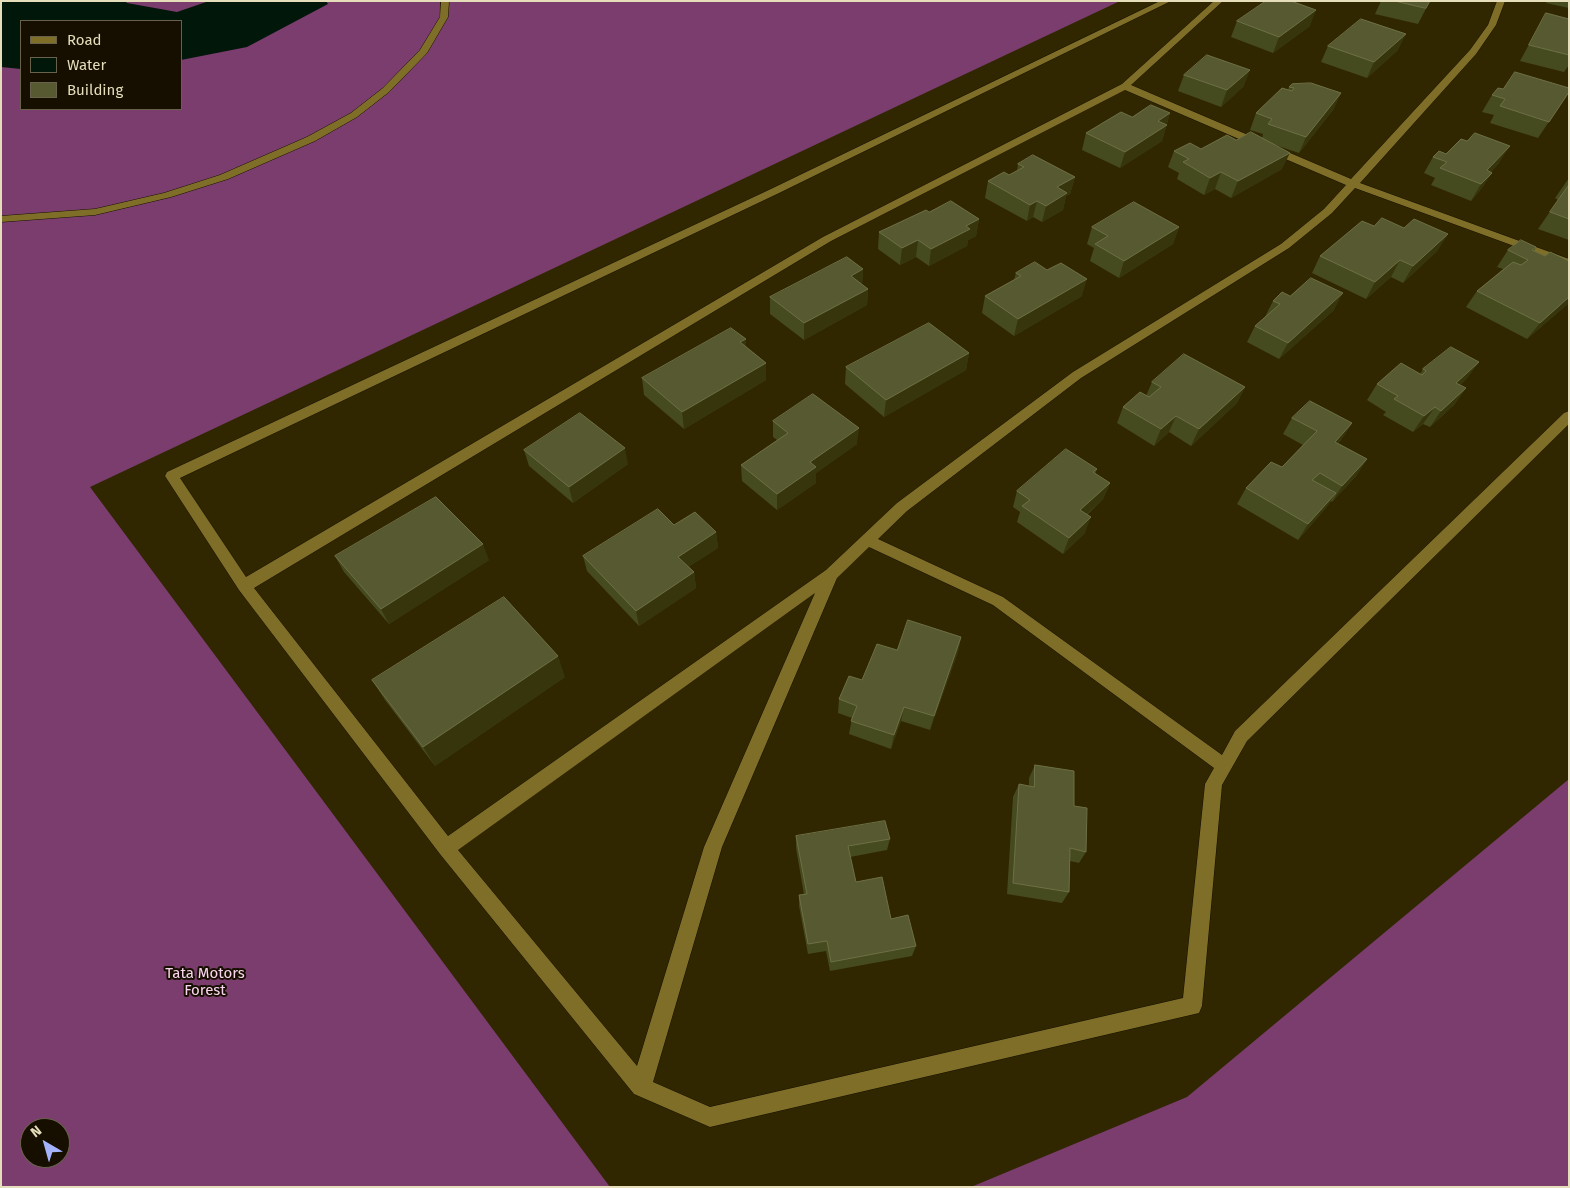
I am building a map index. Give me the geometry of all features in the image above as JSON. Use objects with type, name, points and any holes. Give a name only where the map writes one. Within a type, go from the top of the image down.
[{"type":"street","points":[[1,219],[95,212],[167,195],[224,177],[311,139],[354,115],[386,90],[424,51],[444,17],[445,1]]},
{"type":"street","points":[[1167,1],[775,191],[172,476],[244,586],[446,848],[640,1087],[710,1117],[1192,1006],[1214,784],[1242,736],[1569,416]]},
{"type":"street","points":[[244,586],[827,239],[1125,86],[1219,1]]},
{"type":"street","points":[[446,848],[831,574],[902,507],[1078,375],[1285,246],[1328,211],[1473,52],[1492,25],[1501,1]]},
{"type":"street","points":[[1125,86],[1352,184],[1569,263]]},
{"type":"street","points":[[868,540],[998,601],[1224,766]]},
{"type":"street","points":[[640,1087],[712,847],[831,574]]},
{"type":"green space","name":"Tata Motors Forest","points":[[1,1],[1120,1],[90,487],[610,1187],[1,1187]]},
{"type":"green space","points":[[1569,779],[1569,1187],[971,1187],[1187,1097]]},
{"type":"water","points":[[1,1],[125,1],[127,3],[177,12],[209,1],[326,1],[328,4],[247,47],[182,60],[182,20],[20,20],[20,69],[1,67]]},
{"type":"building","points":[[1266,1],[1291,1],[1316,10],[1279,37],[1237,21]]},
{"type":"building","points":[[1395,1],[1430,1],[1426,8]]},
{"type":"building","points":[[1546,13],[1569,19],[1569,55],[1529,45]]},
{"type":"building","points":[[1361,19],[1406,34],[1374,62],[1328,46]]},
{"type":"building","points":[[1207,55],[1250,70],[1227,90],[1184,75]]},
{"type":"building","points":[[1515,72],[1569,88],[1569,92],[1549,122],[1500,106],[1505,99],[1492,95],[1498,88],[1503,89]]},
{"type":"building","points":[[1311,83],[1341,93],[1306,137],[1268,124],[1272,119],[1256,113],[1282,88],[1292,91],[1294,88],[1289,87],[1292,84]]},
{"type":"building","points":[[1151,105],[1170,113],[1158,121],[1167,125],[1125,152],[1086,133],[1121,112],[1132,117]]},
{"type":"building","points":[[1251,132],[1290,153],[1238,181],[1221,172],[1210,178],[1183,162],[1189,159],[1174,151],[1190,143],[1201,149],[1227,135],[1236,140]]},
{"type":"building","points":[[1475,133],[1510,146],[1487,170],[1492,173],[1481,184],[1440,168],[1447,162],[1433,157],[1439,151],[1446,154],[1461,139],[1467,141]]},
{"type":"building","points":[[1033,155],[1075,177],[1057,187],[1067,193],[1046,206],[1037,201],[1030,205],[988,181],[1004,172],[1009,175],[1024,167],[1018,164]]},
{"type":"building","points":[[1569,185],[1569,219],[1550,212]]},
{"type":"building","points":[[951,201],[979,219],[966,226],[970,229],[931,249],[918,240],[902,248],[879,232],[926,210],[929,212]]},
{"type":"building","points":[[1134,202],[1179,227],[1124,261],[1095,244],[1108,236],[1092,227]]},
{"type":"building","points":[[1382,218],[1404,228],[1414,219],[1448,234],[1413,266],[1400,260],[1375,282],[1320,256],[1362,221],[1374,226]]},
{"type":"building","points":[[1521,240],[1536,247],[1532,250],[1545,256],[1550,252],[1569,261],[1569,297],[1540,323],[1477,291],[1513,262],[1521,265],[1528,260],[1508,250]]},
{"type":"building","points":[[847,257],[863,269],[851,276],[868,289],[804,323],[770,297]]},
{"type":"building","points":[[1035,262],[1047,270],[1061,263],[1087,279],[1018,319],[985,296],[1021,276],[1016,273]]},
{"type":"building","points":[[1311,278],[1343,293],[1288,343],[1255,326],[1280,304],[1273,301],[1282,292],[1290,296]]},
{"type":"building","points":[[929,323],[969,353],[886,400],[846,367]]},
{"type":"building","points":[[731,328],[746,339],[740,342],[766,363],[682,412],[642,378]]},
{"type":"building","points":[[1451,347],[1479,362],[1456,383],[1466,388],[1441,411],[1435,407],[1424,416],[1394,399],[1398,396],[1377,384],[1401,363],[1422,375],[1426,371],[1423,369]]},
{"type":"building","points":[[1184,354],[1245,387],[1199,429],[1176,416],[1161,429],[1123,407],[1140,392],[1149,397],[1161,387],[1152,382]]},
{"type":"building","points":[[813,394],[859,428],[810,462],[816,467],[777,494],[741,465],[788,433],[773,421]]},
{"type":"building","points":[[1310,401],[1352,423],[1335,442],[1367,459],[1342,486],[1320,473],[1312,480],[1336,493],[1308,524],[1246,488],[1271,462],[1282,467],[1317,431],[1292,418]]},
{"type":"building","points":[[580,413],[625,448],[569,487],[524,450]]},
{"type":"building","points":[[1066,449],[1097,469],[1093,472],[1110,483],[1080,510],[1091,517],[1069,538],[1022,506],[1030,500],[1017,491]]},
{"type":"building","points":[[436,497],[483,544],[381,609],[335,556]]},
{"type":"building","points":[[658,509],[674,525],[695,512],[716,532],[678,557],[694,572],[636,611],[583,556]]},
{"type":"building","points":[[504,597],[558,656],[423,747],[372,680]]},
{"type":"building","points":[[908,620],[961,637],[934,716],[904,707],[894,735],[851,721],[857,706],[839,699],[849,676],[862,680],[877,644],[897,650]]},
{"type":"building","points":[[1035,765],[1074,771],[1074,806],[1087,808],[1086,852],[1070,848],[1069,892],[1013,883],[1019,784],[1034,787]]},
{"type":"building","points":[[885,821],[890,839],[848,846],[856,882],[882,877],[891,919],[908,915],[916,946],[831,962],[827,941],[808,944],[799,895],[807,894],[796,836]]}]
